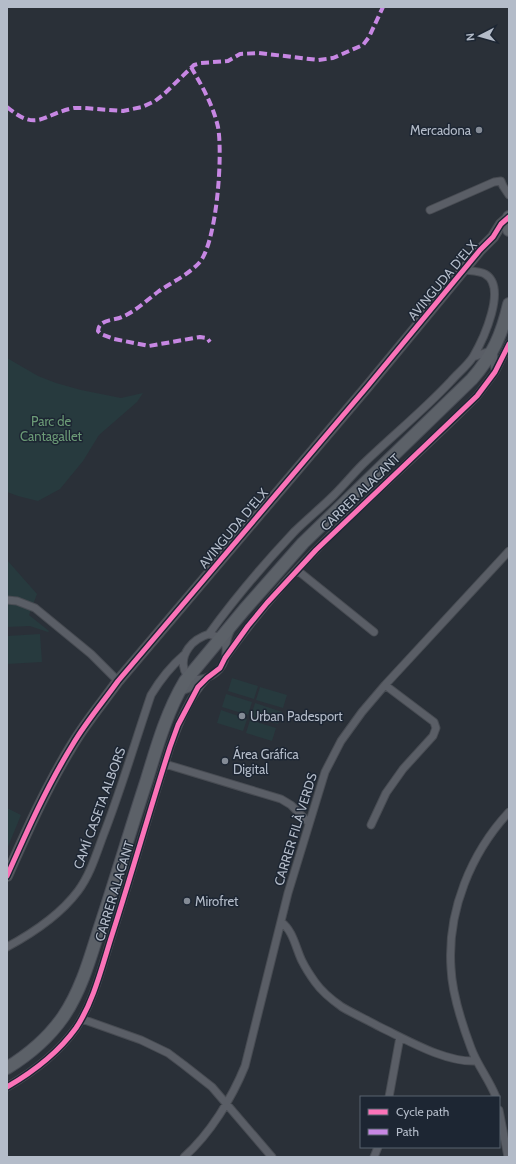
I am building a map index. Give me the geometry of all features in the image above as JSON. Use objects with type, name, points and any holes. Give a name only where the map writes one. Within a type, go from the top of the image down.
[{"type":"main road","points":[[509,217],[509,230]]},
{"type":"main road","name":"CARRER ALACANT","points":[[7,1068],[46,1037],[62,1018],[82,981],[164,725],[179,692],[186,672],[223,642],[232,625],[311,535],[466,386],[483,367],[493,350],[503,327],[509,304]]},
{"type":"street","points":[[430,210],[494,182],[501,181],[509,195]]},
{"type":"street","name":"AVINGUDA D'ELX","points":[[7,876],[54,776],[86,723],[118,682],[493,237],[501,224],[509,217]]},
{"type":"street","name":"AVINGUDA D'ELX","points":[[493,237],[509,235]]},
{"type":"street","name":"CARRER ALACANT","points":[[209,634],[230,606],[268,561],[296,531],[363,465],[444,389],[473,357],[484,337],[492,311],[495,293],[493,282],[489,277],[480,272],[464,270]]},
{"type":"street","name":"CARRER ALACANT","points":[[7,1087],[30,1073],[48,1058],[67,1039],[82,1019],[103,965],[164,764],[178,725],[204,678],[220,668],[248,626],[297,570],[477,396],[495,372],[509,344]]},
{"type":"street","name":"CARRER ALACANT","points":[[473,357],[493,350],[495,372]]},
{"type":"street","name":"CARRER FILÀ VERDS","points":[[184,1157],[194,1149],[227,1104],[238,1083],[244,1066],[298,858],[325,772],[341,742],[362,712],[385,685],[509,552]]},
{"type":"street","points":[[297,570],[374,632]]},
{"type":"street","points":[[7,600],[17,601],[35,608],[91,654],[118,682]]},
{"type":"street","points":[[209,634],[222,632],[232,625]]},
{"type":"street","points":[[209,634],[223,642],[226,658]]},
{"type":"street","name":"CAMÍ CASETA ALBORS","points":[[7,947],[50,920],[66,906],[81,887],[90,871],[110,818],[151,695],[158,682],[196,640],[209,634]]},
{"type":"street","points":[[184,655],[186,672],[196,679],[204,678]]},
{"type":"street","points":[[179,692],[189,688],[204,678]]},
{"type":"street","points":[[371,825],[386,793],[403,769],[433,736],[436,728],[434,722],[385,685]]},
{"type":"street","points":[[164,764],[281,799],[292,804],[309,824]]},
{"type":"street","points":[[496,1096],[486,1075],[476,1061],[471,1048],[453,984],[451,954],[453,923],[461,893],[475,859],[494,830],[509,812]]},
{"type":"street","points":[[281,922],[288,928],[309,974],[326,995],[351,1012],[400,1037],[458,1060],[476,1061]]},
{"type":"street","points":[[82,1019],[141,1040],[168,1054],[208,1084],[272,1157]]},
{"type":"street","points":[[389,1096],[400,1037]]},
{"type":"street","points":[[500,1115],[508,1157]]},
{"type":"green space","name":"Parc de Cantagallet","points":[[7,358],[38,376],[81,390],[121,398],[143,393],[137,402],[99,435],[83,461],[60,489],[38,501],[7,492]]},
{"type":"green space","points":[[7,560],[37,594],[29,615],[49,631],[48,632],[30,626],[7,627]]},
{"type":"green space","points":[[40,634],[42,662],[7,664],[7,636]]},
{"type":"green space","points":[[232,678],[258,686],[254,699],[228,691]]},
{"type":"green space","points":[[260,687],[287,695],[283,708],[256,700]]},
{"type":"green space","points":[[226,694],[252,702],[248,715],[222,707]]},
{"type":"green space","points":[[255,703],[282,712],[278,724],[251,716]]},
{"type":"green space","points":[[221,710],[247,719],[243,731],[217,723]]},
{"type":"green space","points":[[250,720],[276,728],[272,741],[246,733]]},
{"type":"green space","points":[[7,808],[21,815],[7,849]]},
{"type":"marked path","points":[[7,107],[17,115],[33,120],[40,120],[74,108],[123,111],[142,107],[155,101],[194,65],[201,63],[228,61],[240,54],[259,53],[318,60],[333,58],[363,45],[369,37],[383,7]]},
{"type":"marked path","points":[[191,67],[210,103],[218,127],[219,140],[220,157],[217,198],[210,237],[205,253],[199,263],[190,271],[159,291],[132,312],[122,317],[104,322],[101,324],[98,331],[101,334],[114,339],[149,346],[200,337],[207,338],[210,342]]},
{"type":"cycle path","points":[[7,876],[38,809],[64,760],[83,728],[118,681],[367,387],[480,250],[493,237],[501,224],[509,217]]},
{"type":"cycle path","points":[[7,1087],[36,1068],[53,1054],[76,1028],[88,1006],[101,971],[170,747],[178,725],[198,687],[220,668],[225,658],[248,626],[316,550],[477,396],[495,372],[509,344]]},
{"type":"place","name":"Mercadona","points":[[479,130]]},
{"type":"place","name":"Urban Padesport","points":[[242,716]]},
{"type":"place","name":"Área Gráfica Digital","points":[[225,761]]},
{"type":"place","name":"Mirofret","points":[[187,901]]}]
